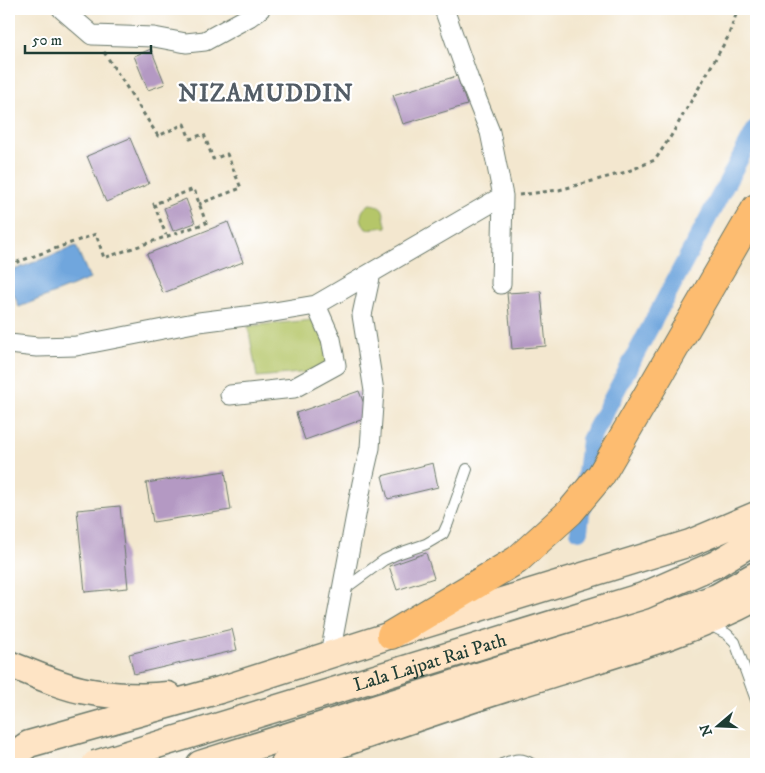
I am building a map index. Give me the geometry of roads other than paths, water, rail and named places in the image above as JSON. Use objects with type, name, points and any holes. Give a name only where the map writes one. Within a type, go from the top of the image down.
[{"type":"highway","points":[[391,635],[517,560],[570,512],[602,475],[756,208]]},
{"type":"main road","points":[[9,758],[29,744],[220,690],[528,592],[690,543],[756,515]]},
{"type":"main road","name":"Lala Lajpat Rai Path","points":[[95,764],[642,596],[716,564],[756,540]]},
{"type":"main road","name":"Lala Lajpat Rai Path","points":[[200,764],[654,620],[716,597],[756,575]]},
{"type":"main road","points":[[284,764],[675,634],[731,612],[756,598]]},
{"type":"main road","points":[[9,664],[85,691],[148,698],[220,690]]},
{"type":"main road","points":[[107,764],[106,748],[109,737],[120,718]]},
{"type":"main road","points":[[304,764],[348,742]]},
{"type":"street","points":[[62,9],[92,34],[154,37],[186,43],[205,41],[260,9]]},
{"type":"street","points":[[444,9],[490,132],[503,196],[501,284]]},
{"type":"street","points":[[9,344],[37,347],[76,346],[199,322],[316,305],[503,196]]},
{"type":"street","points":[[330,654],[370,448],[374,391],[362,315],[371,273]]},
{"type":"street","points":[[230,395],[294,388],[336,364],[331,339],[316,305]]},
{"type":"lane","points":[[342,591],[384,560],[426,544],[443,534],[467,469]]},
{"type":"lane","points":[[705,622],[727,634],[735,642],[756,700]]},
{"type":"lane","points":[[502,764],[517,759],[526,759],[532,764]]},
{"type":"water","points":[[76,246],[90,279],[19,307],[9,282],[9,272]]},
{"type":"waterway","points":[[579,531],[590,440],[756,128]]},
{"type":"district","name":"NIZAMUDDIN","points":[[266,93]]}]
